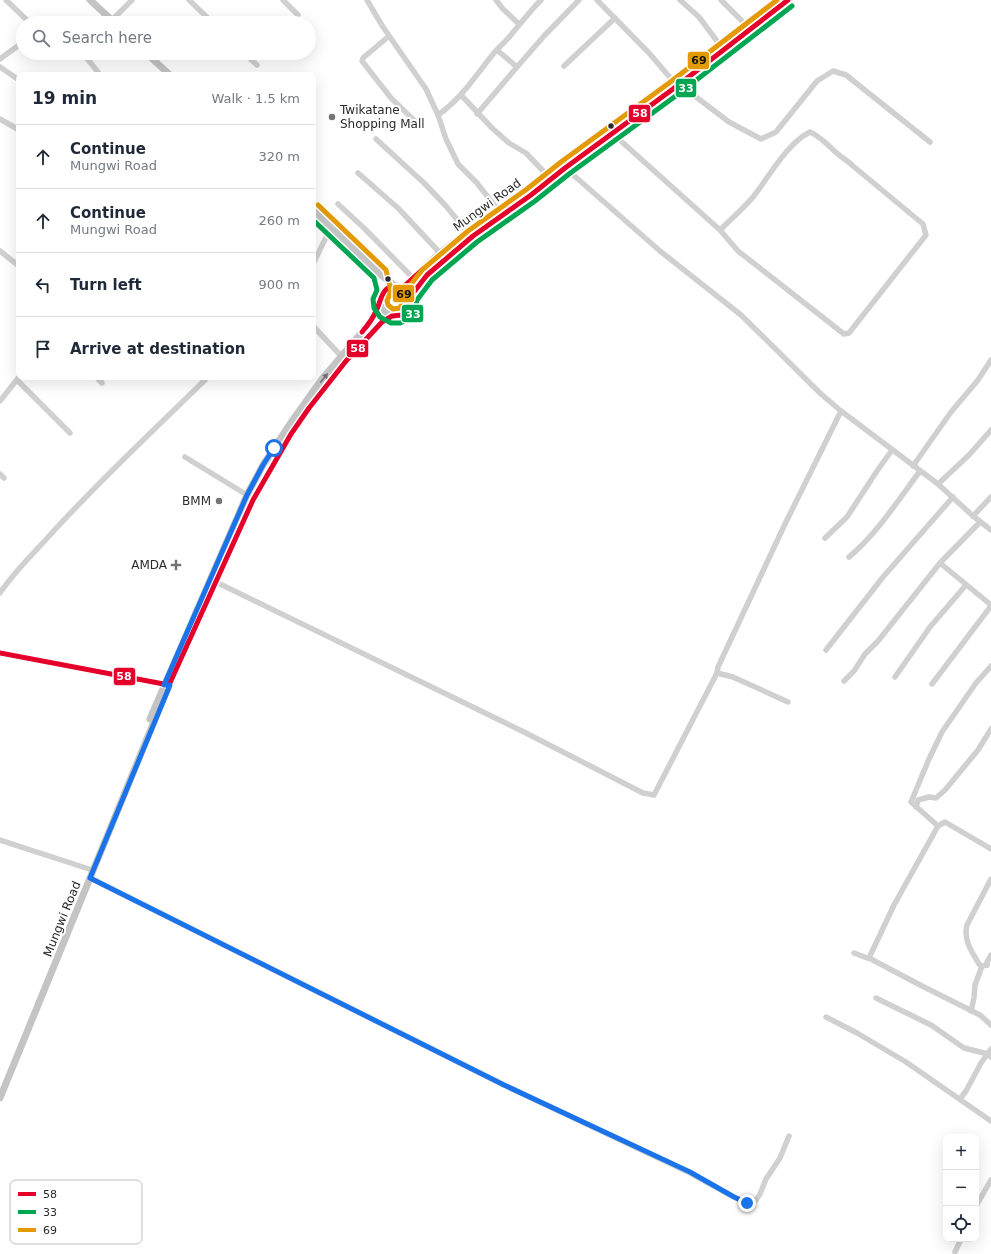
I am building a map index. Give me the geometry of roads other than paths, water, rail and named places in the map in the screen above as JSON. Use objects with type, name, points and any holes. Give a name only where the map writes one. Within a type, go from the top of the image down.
[{"type":"main road","points":[[90,0],[106,15]]},
{"type":"main road","name":"Mungwi Road","points":[[398,287],[413,278],[440,253],[467,232],[547,175],[612,133],[720,45],[781,0]]},
{"type":"main road","name":"Mungwi Road","points":[[410,297],[427,275],[444,259],[473,236],[531,195],[563,166],[788,0]]},
{"type":"main road","points":[[154,60],[167,72]]},
{"type":"main road","points":[[316,213],[380,274],[398,287],[405,290],[410,297],[410,302],[406,312],[402,315],[392,316],[384,312],[380,304],[382,295],[387,288],[398,287]]},
{"type":"main road","points":[[380,274],[384,291]]},
{"type":"main road","name":"Mungwi Road","points":[[0,1098],[167,685],[253,500],[291,434],[369,324],[380,304]]},
{"type":"main road","name":"Mungwi Road","points":[[0,1088],[89,869],[247,495],[263,465],[292,420],[322,379],[382,322],[392,316]]},
{"type":"street","points":[[6,0],[23,16]]},
{"type":"street","points":[[119,16],[132,0]]},
{"type":"street","points":[[189,0],[206,16]]},
{"type":"street","points":[[283,0],[298,15]]},
{"type":"street","points":[[367,0],[389,36],[426,89],[438,114],[448,143],[458,164],[477,183],[498,210]]},
{"type":"street","points":[[496,0],[519,24]]},
{"type":"street","points":[[438,114],[460,95],[541,0]]},
{"type":"street","points":[[477,114],[544,36],[579,0]]},
{"type":"street","points":[[597,0],[676,82],[729,122],[761,139],[776,132],[817,81],[833,71],[846,75],[930,142]]},
{"type":"street","points":[[680,0],[699,17],[720,45]]},
{"type":"street","points":[[721,0],[746,26]]},
{"type":"street","points":[[564,66],[615,18]]},
{"type":"street","points":[[389,36],[363,58],[362,61],[391,98],[421,128]]},
{"type":"street","points":[[0,59],[16,47]]},
{"type":"street","points":[[497,50],[517,67]]},
{"type":"street","points":[[88,60],[98,72]]},
{"type":"street","points":[[251,60],[256,65]]},
{"type":"street","points":[[0,68],[16,78]]},
{"type":"street","points":[[460,95],[492,128],[509,143],[526,153],[547,175]]},
{"type":"street","points":[[0,119],[16,128]]},
{"type":"street","points":[[612,133],[720,230],[738,251],[844,334],[849,333],[926,235],[923,224],[818,136],[810,132],[801,136],[775,166],[752,198],[720,230]]},
{"type":"street","points":[[376,139],[424,183],[446,206],[467,232]]},
{"type":"street","points":[[563,166],[660,251],[741,315],[821,394],[841,411],[938,484],[973,516],[991,530]]},
{"type":"street","points":[[358,172],[398,208],[440,253]]},
{"type":"street","points":[[338,204],[413,278]]},
{"type":"street","points":[[316,258],[331,227]]},
{"type":"street","points":[[0,251],[16,264]]},
{"type":"street","points":[[316,329],[344,358]]},
{"type":"street","points":[[913,466],[951,412],[978,380],[991,360]]},
{"type":"street","points":[[0,401],[16,380]]},
{"type":"street","points":[[20,380],[70,433]]},
{"type":"street","points":[[99,380],[102,383]]},
{"type":"street","points":[[0,593],[13,576],[67,516],[205,380]]},
{"type":"street","points":[[216,582],[650,795],[654,795],[717,673],[718,667],[785,524],[841,411]]},
{"type":"street","points":[[938,484],[969,455],[991,430]]},
{"type":"street","points":[[825,538],[847,516],[892,450]]},
{"type":"street","points":[[185,458],[247,495]]},
{"type":"street","points":[[849,557],[870,538],[920,471]]},
{"type":"street","points":[[826,650],[883,577],[952,496]]},
{"type":"street","points":[[973,516],[991,497]]},
{"type":"street","points":[[844,681],[854,671],[865,654],[878,641],[940,563],[980,522]]},
{"type":"street","points":[[932,684],[991,606],[940,563]]},
{"type":"street","points":[[895,677],[930,627],[966,585]]},
{"type":"street","points":[[0,653],[167,685]]},
{"type":"street","points":[[938,826],[911,802],[942,732],[976,683],[991,666]]},
{"type":"street","points":[[717,673],[733,677],[788,702]]},
{"type":"street","points":[[916,807],[918,800],[929,797],[936,798],[945,790],[978,750],[991,729]]},
{"type":"street","points":[[869,958],[894,904],[938,826],[945,822],[991,849]]},
{"type":"street","points":[[0,840],[89,869]]},
{"type":"street","points":[[90,878],[504,1085],[690,1172],[747,1203],[751,1203],[756,1200],[760,1194],[766,1179],[780,1158],[789,1136]]},
{"type":"street","points":[[987,967],[979,964],[966,940],[965,932],[967,925],[991,879]]},
{"type":"street","points":[[854,953],[869,958],[980,1015],[991,1025]]},
{"type":"street","points":[[971,1011],[975,985],[987,967],[987,962],[991,955]]},
{"type":"street","points":[[876,998],[931,1025],[964,1048],[990,1053]]},
{"type":"street","points":[[826,1017],[906,1062],[991,1121]]},
{"type":"street","points":[[960,1099],[981,1063],[990,1053]]},
{"type":"street","points":[[979,1201],[991,1180]]},
{"type":"street","points":[[956,1252],[960,1242]]},
{"type":"place","name":"Twikatane Shopping Mall","points":[[332,117]]},
{"type":"place","name":"BMM","points":[[219,501]]},
{"type":"place","name":"AMDA","points":[[176,565]]}]
